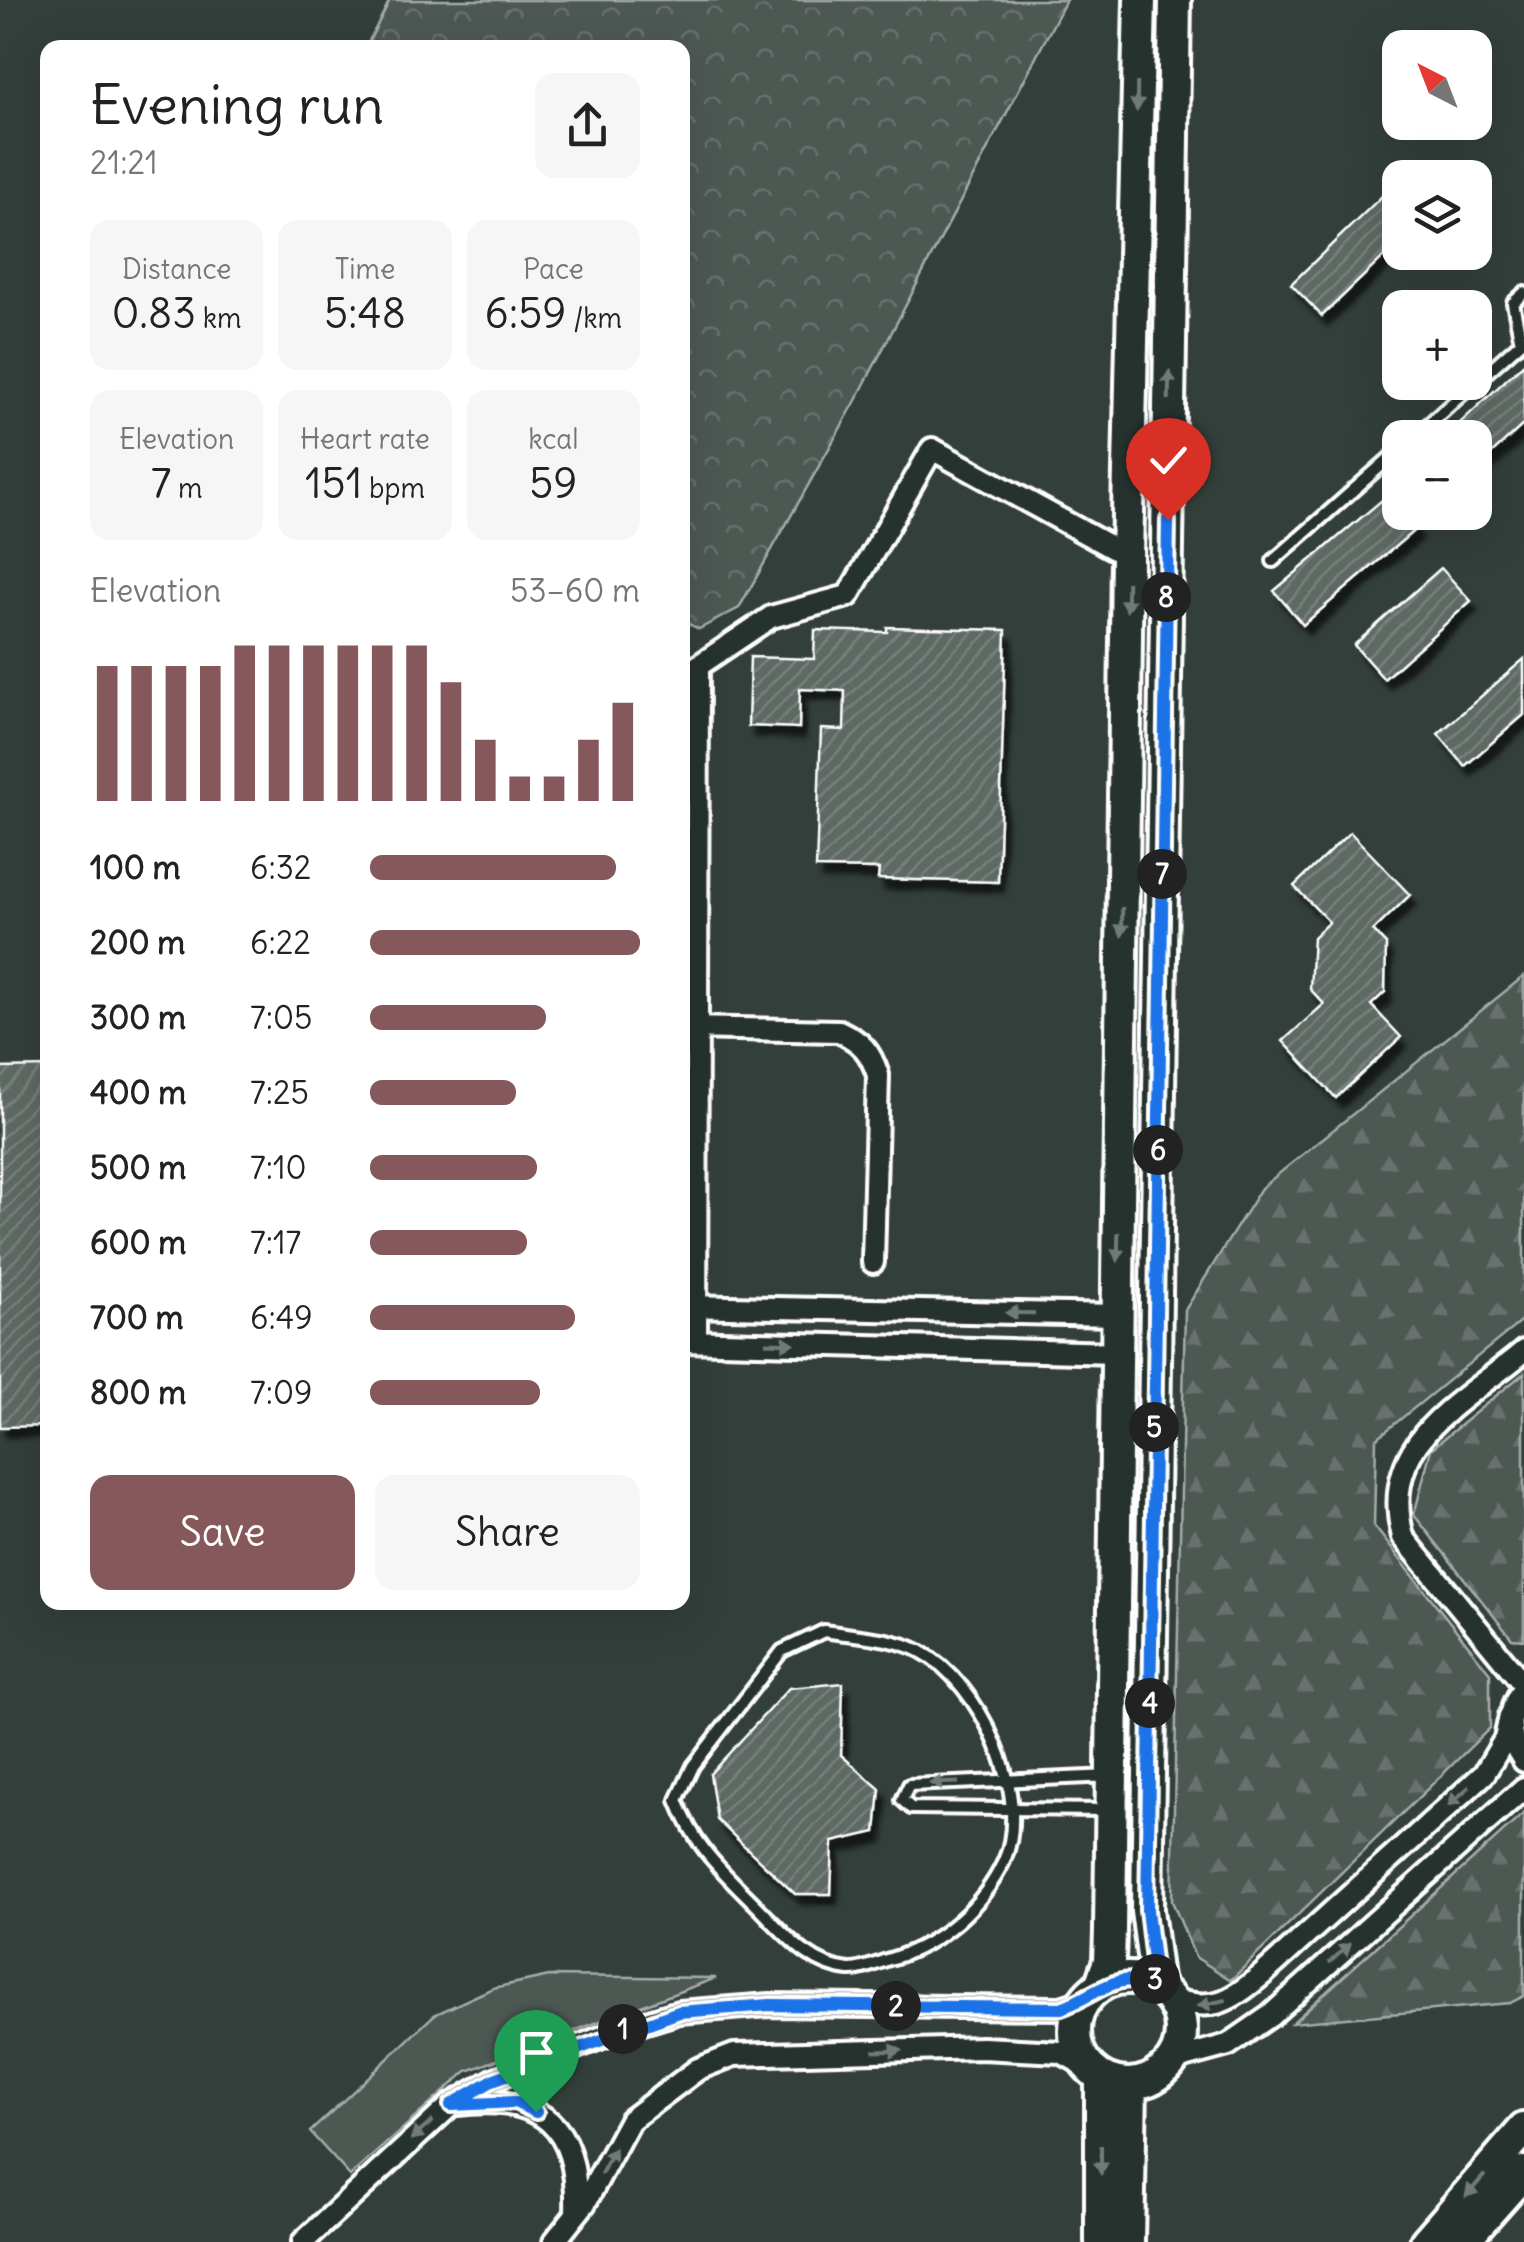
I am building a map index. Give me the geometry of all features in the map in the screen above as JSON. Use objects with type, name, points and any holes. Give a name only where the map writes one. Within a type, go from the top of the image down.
[{"type":"main road","points":[[1128,2242],[1107,2076],[1075,2034],[1109,1961],[1127,556],[1140,0]]},
{"type":"main road","points":[[1107,2076],[1162,2073],[1173,2060],[1181,2029],[1164,1992],[1147,1910],[1175,0]]},
{"type":"main road","points":[[1093,1993],[1128,1978],[1164,1992]]},
{"type":"main road","points":[[1100,2242],[1107,2076]]},
{"type":"main road","points":[[1426,2242],[1524,2129]]},
{"type":"main road","points":[[1462,2242],[1524,2172]]},
{"type":"street","points":[[690,956],[698,666],[771,617],[848,596],[932,448],[1127,556]]},
{"type":"street","points":[[690,1028],[839,1031],[859,1040],[871,1055],[878,1076],[873,1262]]},
{"type":"street","points":[[690,1306],[1117,1315]]},
{"type":"street","points":[[690,1341],[1116,1353]]},
{"type":"street","points":[[1164,1992],[1195,2006],[1216,2005],[1236,1996],[1484,1774],[1505,1739],[1510,1716],[1524,1686],[1404,1537],[1396,1506],[1399,1473],[1412,1445],[1524,1351]]},
{"type":"street","points":[[1510,1716],[1513,1744],[1524,1761]]},
{"type":"street","points":[[1173,2060],[1228,2045],[1270,2016],[1524,1788]]},
{"type":"street","points":[[303,2242],[451,2105],[495,2079],[679,2012],[770,2005],[1061,2008],[1093,1993]]},
{"type":"street","points":[[554,2242],[576,2214],[630,2120],[686,2077],[734,2055],[982,2048],[1061,2052],[1107,2076]]},
{"type":"street","points":[[451,2105],[515,2102],[555,2128],[578,2172],[576,2214]]},
{"type":"lane","points":[[1433,420],[1521,342],[1513,303],[1524,293]]},
{"type":"lane","points":[[1273,561],[1382,465]]},
{"type":"lane","points":[[824,1631],[918,1650],[958,1678],[984,1716],[1006,1781],[1011,1811],[1005,1860],[963,1919],[917,1951],[850,1970],[804,1954],[690,1835],[677,1800],[693,1766],[782,1651],[824,1631]]},
{"type":"lane","points":[[1111,1810],[911,1808],[902,1800],[909,1785],[1112,1776]]},
{"type":"green space","points":[[390,0],[1066,0],[854,404],[739,608],[699,629],[690,624],[690,40],[370,40]]},
{"type":"green space","points":[[1524,976],[1524,1319],[1376,1439],[1374,1526],[1490,1673],[1490,1728],[1231,1980],[1195,1957],[1172,1901],[1185,1310],[1261,1188]]},
{"type":"green space","points":[[1524,1373],[1524,1640],[1512,1639],[1414,1515],[1431,1449]]},
{"type":"green space","points":[[1524,1813],[1524,1996],[1510,2003],[1292,2023]]},
{"type":"green space","points":[[549,1976],[716,1978],[467,2071],[350,2176],[310,2132],[434,2015],[493,1988]]},
{"type":"building","points":[[1382,196],[1382,258],[1322,316],[1291,284]]},
{"type":"building","points":[[1524,363],[1524,424],[1492,453],[1492,420],[1463,420],[1485,400],[1492,400],[1492,393]]},
{"type":"building","points":[[1382,500],[1382,530],[1415,530],[1303,625],[1274,591]]},
{"type":"building","points":[[1441,568],[1471,601],[1384,679],[1354,645]]},
{"type":"building","points":[[887,627],[1006,630],[998,882],[878,879],[879,869],[816,868],[821,729],[844,730],[845,691],[800,689],[799,728],[748,726],[750,657],[814,659],[815,630],[887,632]]},
{"type":"building","points":[[1524,659],[1524,715],[1465,766],[1438,734]]},
{"type":"building","points":[[1350,832],[1410,895],[1373,931],[1386,944],[1385,992],[1371,1005],[1401,1037],[1336,1098],[1283,1041],[1324,1004],[1310,989],[1313,937],[1329,922],[1294,886]]},
{"type":"building","points":[[40,1067],[40,1426],[0,1427],[0,1068]]},
{"type":"building","points":[[843,1683],[841,1755],[880,1789],[876,1832],[833,1842],[831,1894],[795,1894],[717,1820],[710,1774],[789,1688]]},
{"type":"route","points":[[536,2112],[515,2102],[491,2100],[451,2105],[495,2079],[623,2029],[679,2012],[770,2005],[1061,2008],[1085,2000],[1100,1986],[1114,1980],[1143,1980],[1156,1986],[1147,1910],[1168,520]]}]
